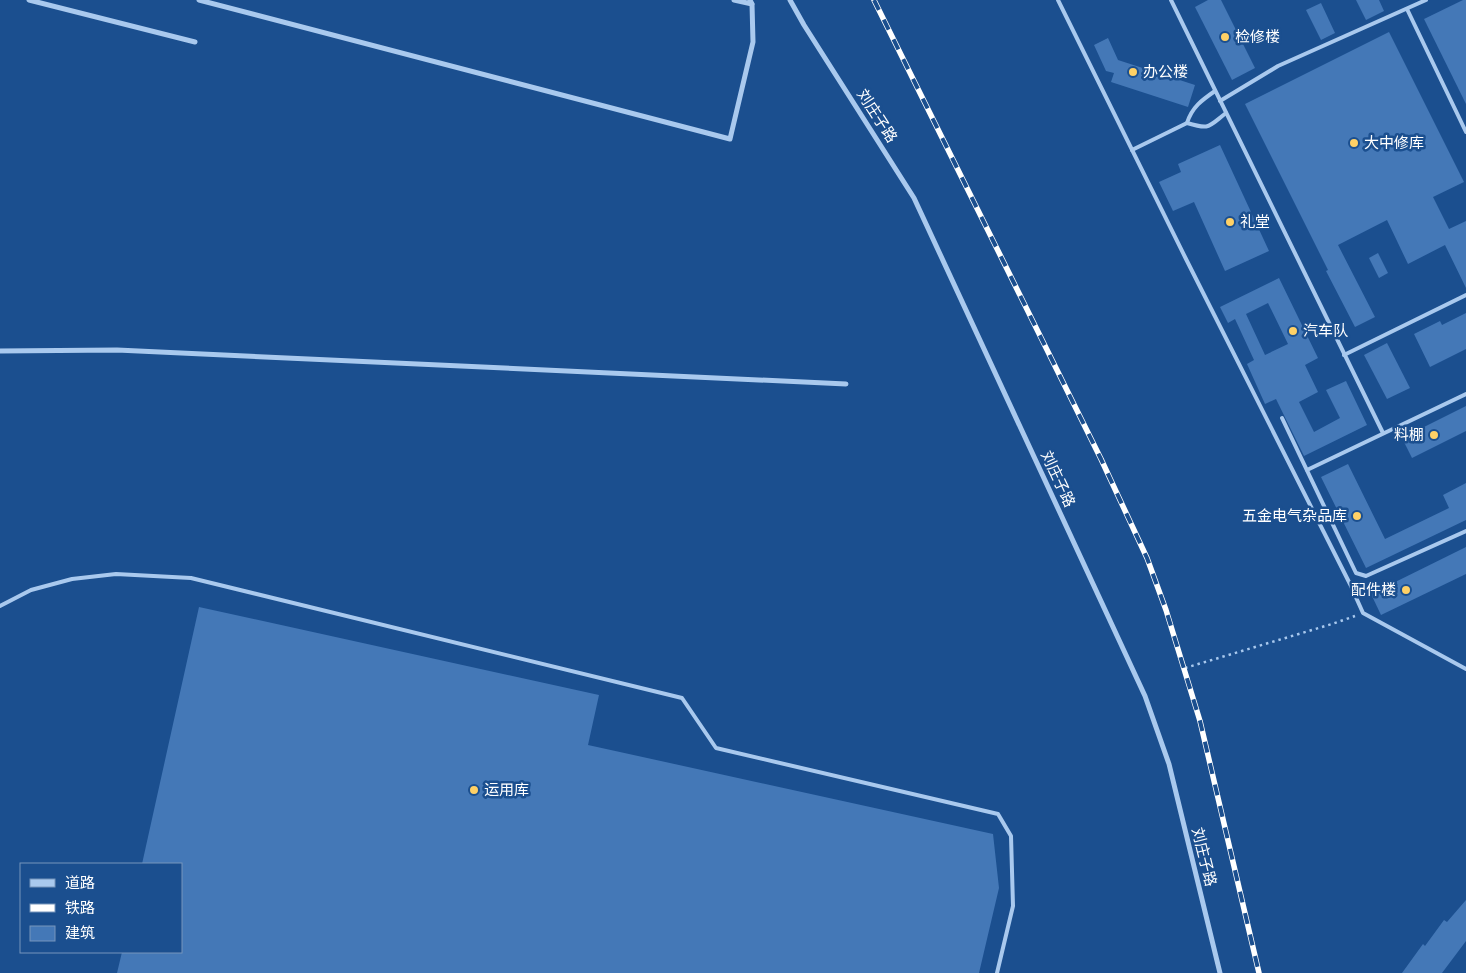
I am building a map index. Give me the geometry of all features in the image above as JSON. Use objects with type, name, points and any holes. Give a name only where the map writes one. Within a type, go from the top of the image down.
[{"type":"street","points":[[29,0],[195,42]]},
{"type":"street","points":[[199,0],[730,139],[753,42],[751,2],[734,0]]},
{"type":"street","name":"刘庄子路","points":[[790,0],[914,198],[1146,696],[1169,764],[1220,973]]},
{"type":"street","points":[[0,352],[127,350],[846,384]]},
{"type":"lane","points":[[1058,0],[1363,613],[1466,669]]},
{"type":"lane","points":[[1170,0],[1383,434]]},
{"type":"lane","points":[[1220,101],[1278,66],[1426,0]]},
{"type":"lane","points":[[1407,9],[1466,132]]},
{"type":"lane","points":[[1187,123],[1190,113],[1199,102],[1215,91]]},
{"type":"lane","points":[[1132,150],[1187,123],[1200,127],[1209,127],[1226,113]]},
{"type":"lane","points":[[1344,355],[1466,295]]},
{"type":"lane","points":[[1307,470],[1466,394]]},
{"type":"lane","points":[[1282,418],[1356,573],[1366,576],[1466,531]]},
{"type":"lane","points":[[0,606],[31,590],[72,579],[116,574],[191,578],[682,698],[716,748],[998,814],[1010,836],[1013,906],[998,973]]},
{"type":"path","points":[[1185,668],[1363,613]]},
{"type":"building","name":"检修楼","points":[[1208,0],[1221,0],[1255,68],[1232,80],[1195,7]]},
{"type":"building","points":[[1356,0],[1379,0],[1384,11],[1366,20]]},
{"type":"building","points":[[1466,0],[1466,104],[1424,19]]},
{"type":"building","points":[[1321,3],[1335,33],[1321,40],[1306,10]]},
{"type":"building","name":"大中修库","points":[[1389,32],[1464,182],[1433,197],[1449,229],[1466,221],[1466,288],[1445,245],[1408,264],[1387,220],[1338,245],[1375,317],[1355,327],[1245,104]]},
{"type":"building","name":"办公楼","points":[[1108,38],[1118,60],[1195,85],[1188,107],[1111,82],[1114,73],[1106,71],[1094,45]]},
{"type":"building","name":"礼堂","points":[[1220,145],[1269,251],[1225,271],[1194,202],[1173,211],[1159,182],[1181,172],[1178,164]]},
{"type":"building","points":[[1378,253],[1388,273],[1379,278],[1369,258]]},
{"type":"building","points":[[1279,278],[1318,358],[1305,365],[1318,392],[1299,402],[1314,432],[1340,418],[1326,390],[1346,381],[1367,425],[1304,456],[1276,399],[1265,404],[1247,364],[1254,360],[1235,319],[1228,323],[1220,307]],"holes":[[[1268,303],[1288,344],[1265,355],[1246,314]]]},
{"type":"building","points":[[1466,313],[1466,349],[1430,367],[1414,334],[1440,321],[1442,325]]},
{"type":"building","points":[[1387,343],[1410,388],[1387,399],[1364,355]]},
{"type":"building","name":"料棚","points":[[1466,406],[1466,431],[1412,458],[1402,438]]},
{"type":"building","name":"五金电气杂品库","points":[[1348,464],[1385,539],[1449,508],[1443,495],[1466,483],[1466,520],[1366,568],[1321,477]]},
{"type":"building","name":"配件楼","points":[[1466,547],[1466,574],[1381,615],[1371,594]]},
{"type":"building","name":"运用库","points":[[199,607],[599,695],[588,745],[993,834],[999,888],[979,973],[117,973],[122,953],[182,953],[182,863],[142,863]]},
{"type":"building","points":[[1466,900],[1466,941],[1442,973],[1402,973],[1423,944],[1425,946],[1444,920],[1447,922]]},
{"type":"railway","points":[[874,0],[1101,459],[1147,558],[1166,610],[1200,721],[1259,973]]},
{"type":"place","name":"检修楼","points":[[1225,37]]},
{"type":"place","name":"办公楼","points":[[1133,72]]},
{"type":"place","name":"大中修库","points":[[1354,143]]},
{"type":"place","name":"礼堂","points":[[1230,222]]},
{"type":"place","name":"汽车队","points":[[1293,331]]},
{"type":"place","name":"料棚","points":[[1434,435]]},
{"type":"place","name":"五金电气杂品库","points":[[1357,516]]},
{"type":"place","name":"配件楼","points":[[1406,590]]},
{"type":"place","name":"运用库","points":[[474,790]]}]
